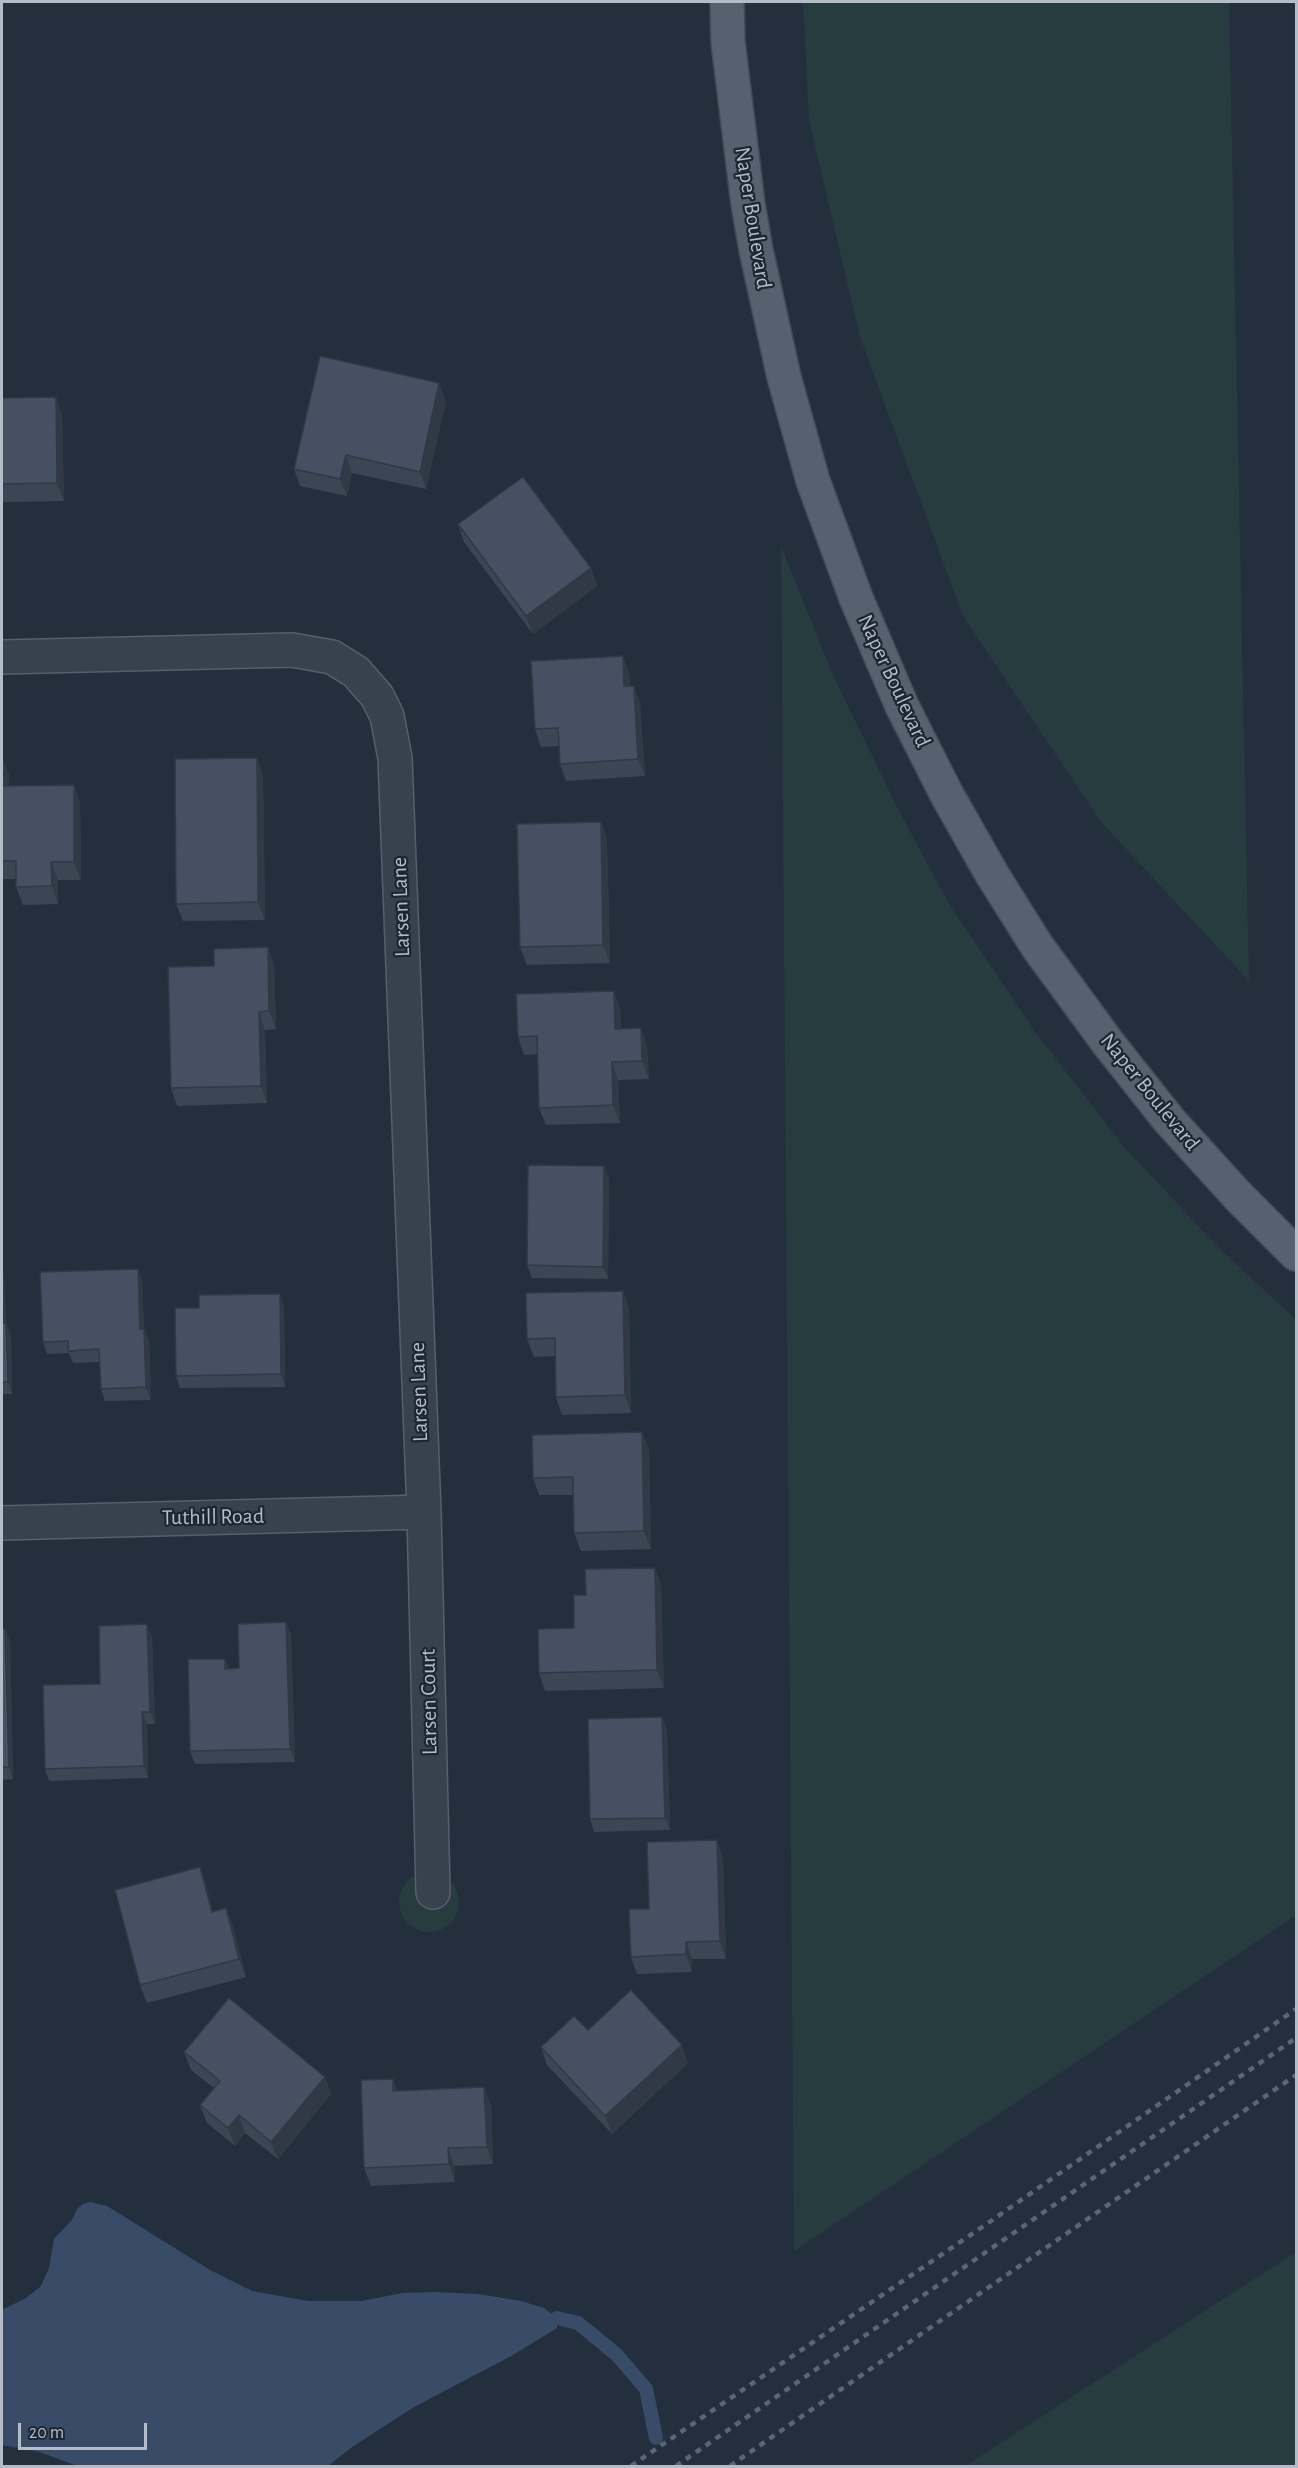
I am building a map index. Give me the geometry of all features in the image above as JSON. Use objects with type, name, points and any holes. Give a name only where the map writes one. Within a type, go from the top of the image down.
[{"type":"main road","name":"Naper Boulevard","points":[[727,2],[728,42],[748,204],[784,376],[813,481],[856,598],[902,706],[947,795],[1037,946],[1108,1043],[1169,1120],[1238,1196],[1296,1254]]},
{"type":"street","name":"Larsen Lane","points":[[2,657],[292,650],[332,657],[357,672],[377,696],[387,716],[395,759],[424,1512]]},
{"type":"street","name":"Tuthill Road","points":[[2,1523],[424,1512]]},
{"type":"street","name":"Larsen Court","points":[[424,1512],[434,1892]]},
{"type":"green space","points":[[803,2],[1229,2],[1249,981],[1101,822],[963,616],[860,337],[809,120]]},
{"type":"green space","points":[[781,546],[833,675],[897,807],[949,904],[1036,1033],[1125,1148],[1219,1248],[1296,1320],[1296,1915],[794,2251]]},
{"type":"green space","points":[[429,1872],[446,1877],[454,1885],[459,1902],[454,1919],[446,1927],[429,1932],[412,1927],[404,1919],[399,1902],[404,1885],[412,1877]]},
{"type":"green space","points":[[1296,2252],[1296,2466],[965,2466]]},
{"type":"water","points":[[90,2202],[107,2206],[210,2270],[252,2291],[308,2301],[361,2301],[403,2293],[478,2294],[521,2301],[544,2308],[557,2318],[557,2328],[513,2355],[414,2407],[352,2447],[328,2466],[77,2466],[40,2452],[2,2445],[2,2310],[26,2298],[41,2286],[49,2268],[54,2239],[72,2220],[77,2209]]},
{"type":"building","points":[[320,356],[439,383],[420,472],[346,455],[340,479],[294,469]]},
{"type":"building","points":[[56,397],[57,483],[2,484],[2,398]]},
{"type":"building","points":[[523,477],[591,568],[526,616],[458,524]]},
{"type":"building","points":[[623,656],[624,686],[634,686],[638,759],[560,764],[558,728],[535,729],[531,661]]},
{"type":"building","points":[[257,758],[258,902],[176,904],[175,759]]},
{"type":"building","points":[[74,785],[74,862],[51,862],[52,886],[16,887],[16,861],[2,861],[2,786]]},
{"type":"building","points":[[601,822],[603,945],[520,947],[517,824]]},
{"type":"building","points":[[268,947],[269,1011],[259,1012],[261,1086],[171,1088],[168,967],[214,966],[214,949]]},
{"type":"building","points":[[614,991],[615,1029],[641,1028],[642,1061],[612,1062],[613,1105],[539,1108],[537,1036],[518,1037],[516,994]]},
{"type":"building","points":[[528,1165],[604,1166],[603,1267],[527,1265]]},
{"type":"building","points":[[138,1269],[140,1329],[144,1329],[146,1387],[101,1389],[99,1349],[68,1351],[68,1341],[43,1342],[40,1272]]},
{"type":"building","points":[[623,1291],[625,1395],[556,1397],[555,1338],[527,1339],[526,1293]]},
{"type":"building","points":[[280,1294],[281,1374],[176,1376],[175,1308],[199,1308],[199,1295]]},
{"type":"building","points":[[2,1323],[6,1323],[8,1382],[2,1382]]},
{"type":"building","points":[[642,1432],[644,1531],[574,1533],[573,1477],[533,1478],[532,1435]]},
{"type":"building","points":[[655,1568],[657,1670],[539,1673],[538,1629],[574,1628],[574,1595],[586,1595],[585,1569]]},
{"type":"building","points":[[286,1622],[290,1749],[190,1751],[188,1659],[225,1659],[225,1669],[239,1668],[238,1624]]},
{"type":"building","points":[[147,1624],[150,1712],[142,1712],[144,1766],[45,1769],[43,1685],[100,1684],[99,1626]]},
{"type":"building","points":[[2,1629],[5,1629],[9,1767],[2,1767]]},
{"type":"building","points":[[662,1717],[665,1818],[590,1819],[588,1719]]},
{"type":"building","points":[[717,1840],[720,1941],[686,1942],[686,1954],[631,1957],[629,1909],[649,1909],[647,1842]]},
{"type":"building","points":[[200,1867],[212,1912],[226,1908],[239,1959],[140,1985],[115,1890]]},
{"type":"building","points":[[631,1990],[682,2045],[605,2116],[541,2047],[574,2016],[588,2030]]},
{"type":"building","points":[[229,1998],[325,2077],[271,2142],[239,2115],[228,2128],[200,2105],[220,2081],[184,2052]]},
{"type":"building","points":[[393,2079],[393,2091],[484,2087],[487,2147],[448,2148],[449,2164],[364,2168],[361,2080]]},
{"type":"waterway","points":[[557,2318],[578,2323],[617,2355],[646,2389],[656,2438]]},
{"type":"railway","points":[[631,2466],[988,2223],[1296,2009]]},
{"type":"railway","points":[[676,2466],[1296,2038]]},
{"type":"railway","points":[[730,2466],[1296,2075]]}]
